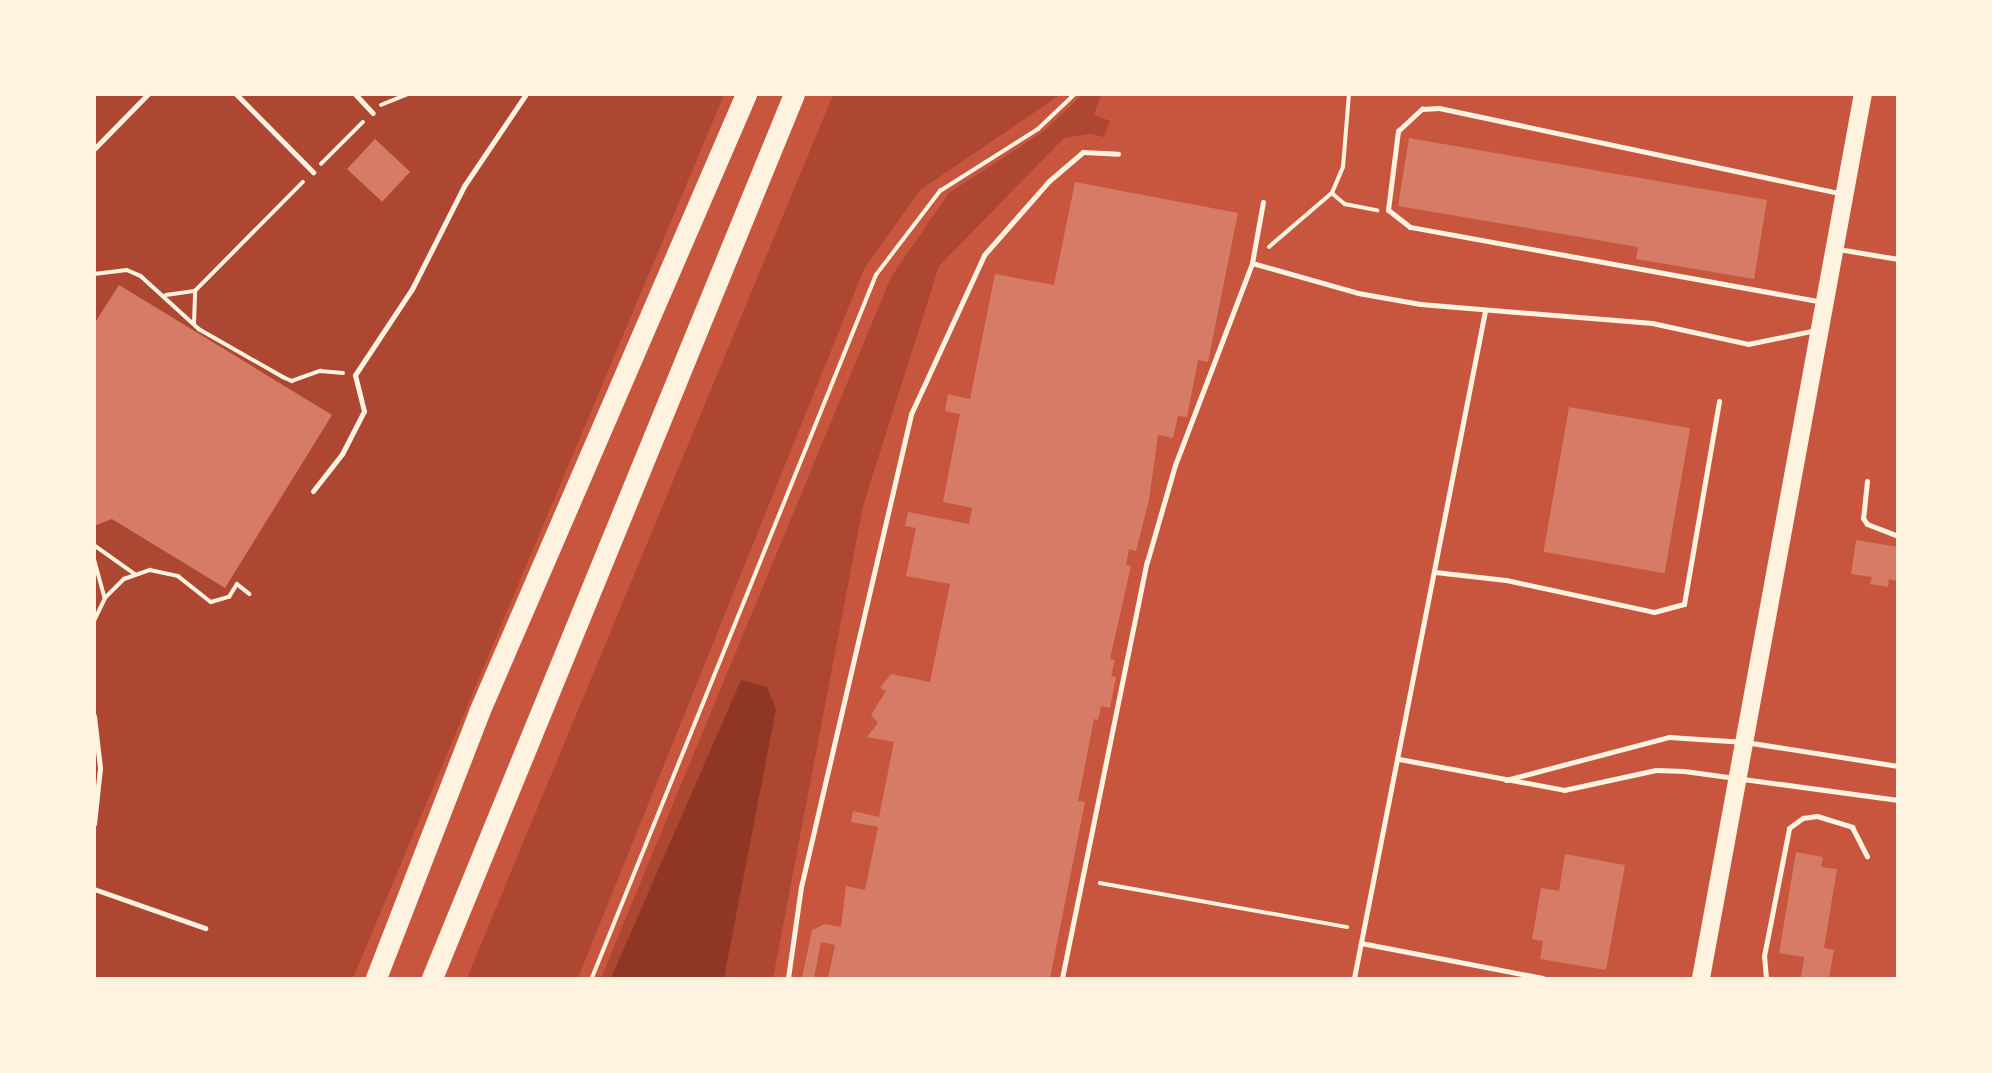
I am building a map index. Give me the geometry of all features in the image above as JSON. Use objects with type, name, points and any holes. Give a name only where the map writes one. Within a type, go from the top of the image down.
[{"type":"highway","points":[[376,978],[479,712],[746,94]]},
{"type":"highway","points":[[432,978],[794,94]]},
{"type":"main road","points":[[1701,978],[1863,94]]},
{"type":"lane","points":[[94,149],[148,94]]},
{"type":"lane","points":[[236,94],[313,172]]},
{"type":"lane","points":[[355,94],[373,113]]},
{"type":"lane","points":[[313,491],[342,454],[364,411],[355,375],[412,289],[464,186],[526,94]]},
{"type":"lane","points":[[1826,303],[1410,228],[1388,210],[1398,131],[1422,109],[1439,108],[1845,194]]},
{"type":"lane","points":[[788,978],[801,887],[911,414],[984,255],[1049,181],[1083,152],[1118,154]]},
{"type":"lane","points":[[1062,978],[1147,562],[1175,465],[1252,263],[1264,202]]},
{"type":"lane","points":[[1835,249],[1898,259]]},
{"type":"lane","points":[[1252,263],[1358,293],[1485,311],[1652,323],[1748,344],[1821,329]]},
{"type":"lane","points":[[1353,978],[1399,759],[1485,311]]},
{"type":"lane","points":[[1435,572],[1506,580],[1654,612],[1684,604],[1719,401]]},
{"type":"lane","points":[[1867,481],[1867,524],[1898,536]]},
{"type":"lane","points":[[94,716],[100,768],[94,824]]},
{"type":"lane","points":[[1501,781],[1640,742],[1670,737],[1745,742],[1898,766]]},
{"type":"lane","points":[[1399,759],[1501,781],[1564,790],[1656,770],[1738,778],[1898,800]]},
{"type":"lane","points":[[1766,978],[1764,956],[1789,828],[1803,818],[1817,816],[1852,827],[1867,856]]},
{"type":"lane","points":[[94,889],[205,928]]},
{"type":"lane","points":[[1361,943],[1543,978]]},
{"type":"path","points":[[166,295],[195,291],[373,113],[408,94]]},
{"type":"path","points":[[592,978],[876,275],[940,191],[1038,129],[1075,94]]},
{"type":"path","points":[[1252,263],[1332,193],[1343,167],[1349,94]]},
{"type":"path","points":[[1332,193],[1345,204],[1388,210]]},
{"type":"path","points":[[94,274],[127,270],[166,295],[194,324],[292,381],[320,371],[355,375]]},
{"type":"path","points":[[194,324],[195,291]]},
{"type":"path","points":[[94,545],[135,574]]},
{"type":"path","points":[[94,558],[105,598]]},
{"type":"path","points":[[94,621],[105,598],[135,574],[150,570],[178,576],[211,602],[229,597],[237,584],[250,594]]},
{"type":"path","points":[[1100,883],[1347,927]]},
{"type":"shaded area","points":[[94,95],[724,95],[353,978],[95,978]]},
{"type":"shaded area","points":[[833,95],[1060,95],[920,190],[864,269],[578,978],[467,978]]},
{"type":"shaded area","points":[[1082,95],[1101,95],[1094,115],[1110,121],[1104,137],[1090,134],[1064,138],[939,266],[863,506],[773,978],[601,978],[891,277],[949,193],[1044,131]]},
{"type":"shaded area","points":[[741,680],[767,687],[776,709],[724,978],[611,978]]},
{"type":"building","points":[[1409,138],[1767,200],[1754,279],[1636,259],[1638,247],[1398,206]]},
{"type":"building","points":[[375,139],[410,172],[382,202],[347,169]]},
{"type":"building","points":[[1075,182],[1238,213],[1208,362],[1198,360],[1187,417],[1178,416],[1173,438],[1158,435],[1149,500],[1136,551],[1129,549],[1126,565],[1131,566],[1110,659],[1115,660],[1111,676],[1116,677],[1110,708],[1101,706],[1098,720],[1094,719],[1078,801],[1085,802],[1050,978],[828,978],[835,945],[821,942],[814,978],[802,978],[812,930],[825,924],[841,927],[846,886],[865,890],[878,827],[851,822],[853,811],[879,817],[894,742],[867,737],[878,723],[871,715],[886,691],[880,688],[891,674],[930,682],[950,584],[906,576],[916,528],[905,526],[908,512],[969,524],[972,508],[943,502],[960,414],[945,411],[948,394],[970,399],[995,274],[1054,285]]},
{"type":"building","points":[[119,285],[332,415],[225,588],[112,519],[94,526],[94,324]]},
{"type":"building","points":[[1569,407],[1690,428],[1665,573],[1543,552]]},
{"type":"building","points":[[1856,540],[1898,547],[1898,581],[1889,579],[1888,587],[1870,584],[1872,577],[1851,574]]},
{"type":"building","points":[[1796,852],[1823,857],[1821,867],[1837,869],[1824,948],[1834,950],[1829,978],[1801,978],[1804,957],[1779,953]]},
{"type":"building","points":[[1565,854],[1625,865],[1606,970],[1540,959],[1543,941],[1532,939],[1541,888],[1559,891]]}]
